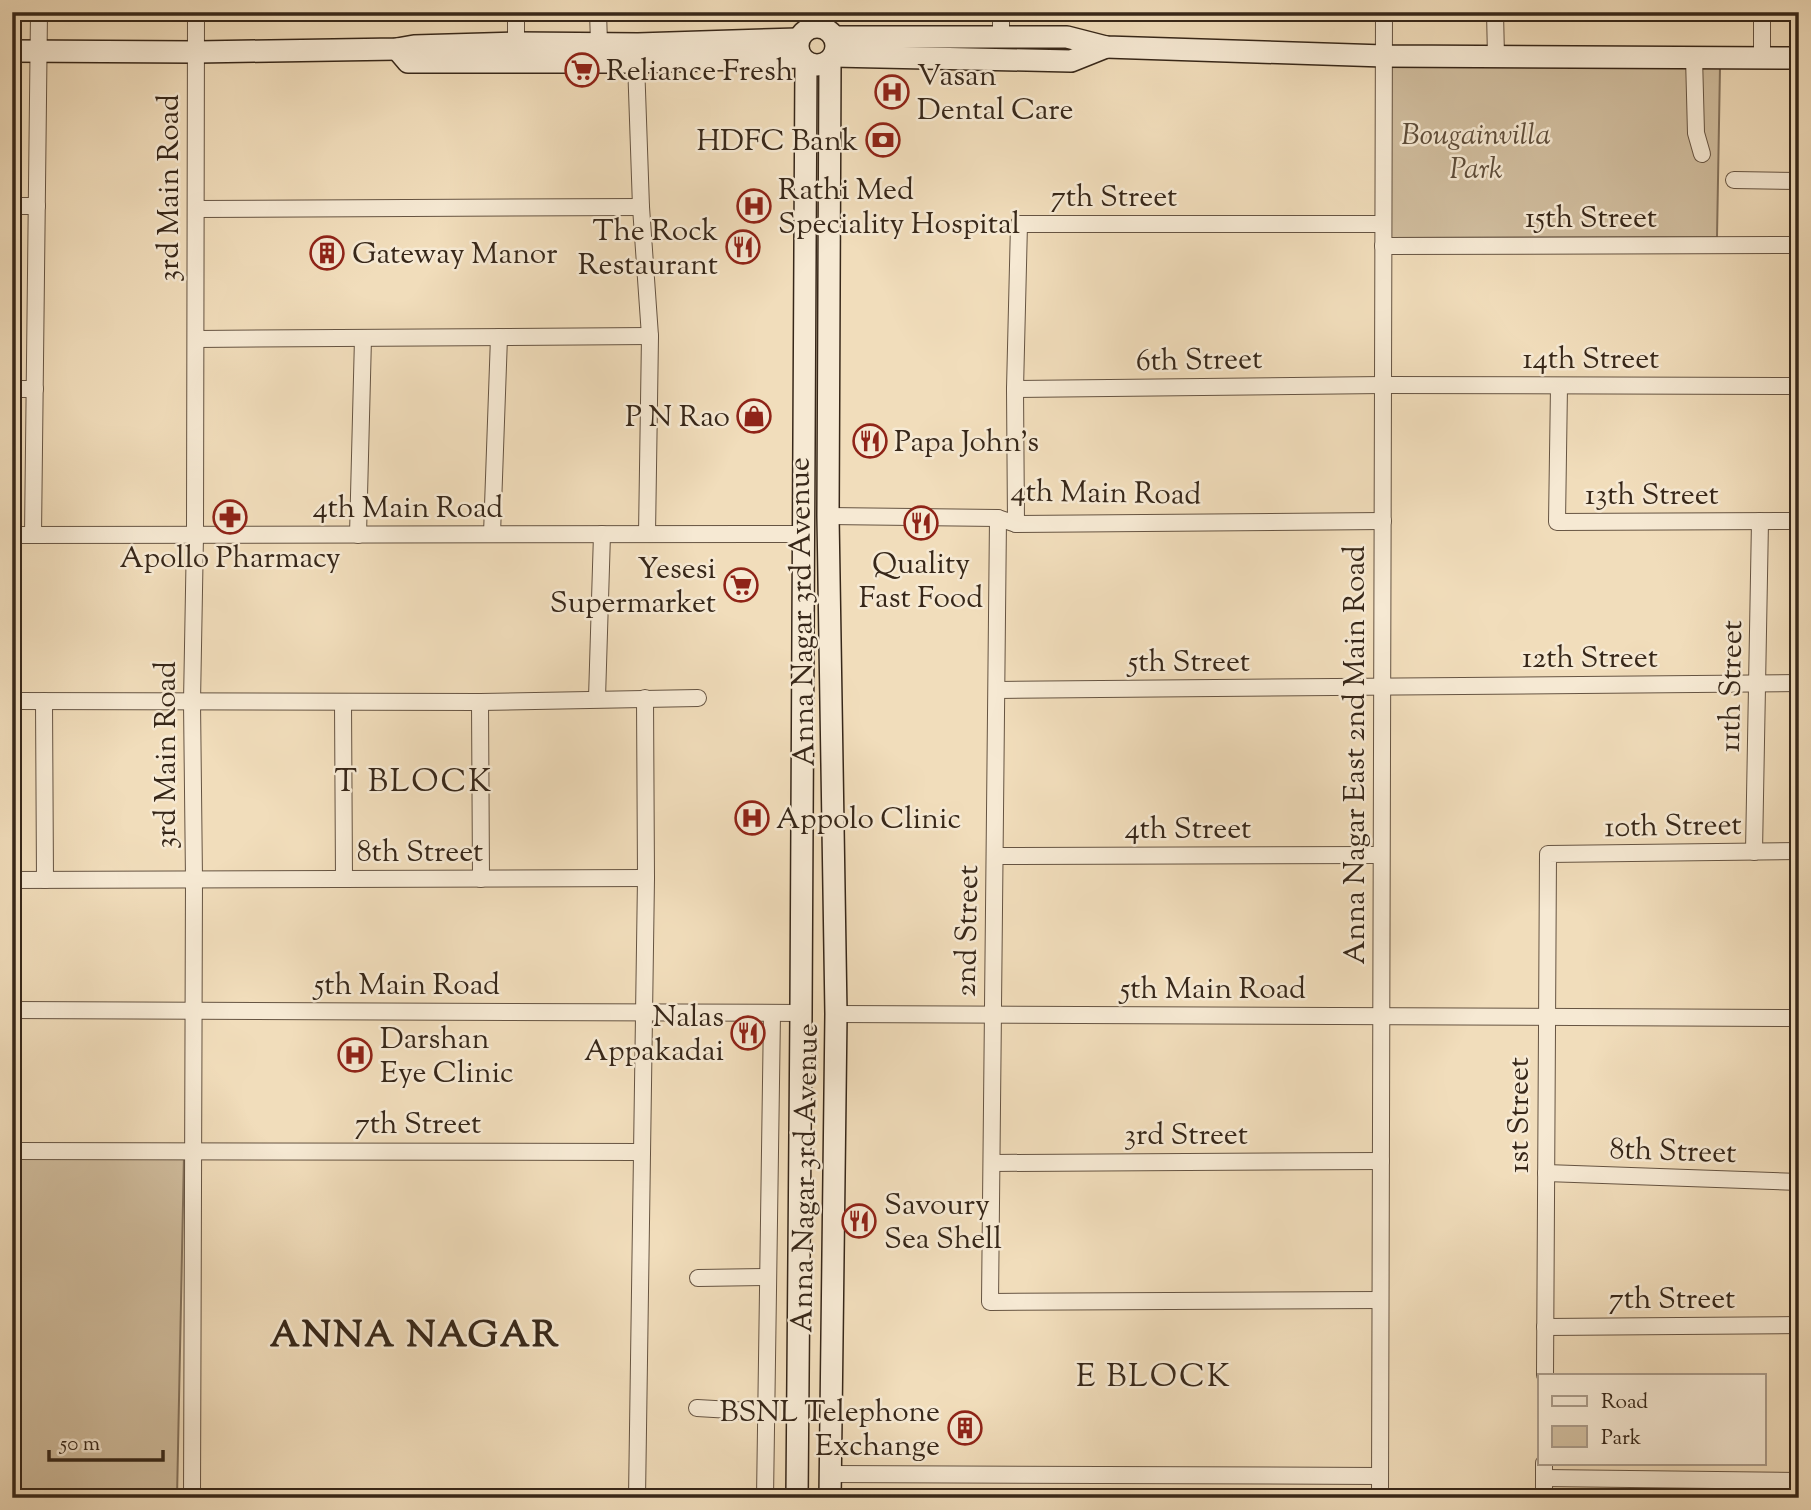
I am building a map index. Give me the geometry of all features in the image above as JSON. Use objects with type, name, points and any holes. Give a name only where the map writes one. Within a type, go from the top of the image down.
[{"type":"main road","points":[[397,49],[408,62],[636,62],[802,41],[813,27],[819,27],[832,40],[1071,61],[1106,47]]},
{"type":"main road","points":[[832,40],[1067,37],[1106,47],[1384,56],[1799,58]]},
{"type":"main road","points":[[802,41],[818,66],[832,40]]},
{"type":"main road","name":"Anna Nagar 3rd Avenue","points":[[830,1498],[836,1013],[828,516],[832,40]]},
{"type":"main road","points":[[12,51],[197,52],[397,49],[414,46],[516,43],[802,41]]},
{"type":"main road","name":"Anna Nagar 3rd Avenue","points":[[797,1498],[804,534],[802,41]]},
{"type":"street","points":[[33,535],[39,12]]},
{"type":"street","name":"3rd Main Road","points":[[192,1498],[192,702],[196,12]]},
{"type":"street","points":[[516,12],[516,43]]},
{"type":"street","points":[[598,12],[599,43]]},
{"type":"street","points":[[1001,12],[1001,36]]},
{"type":"street","name":"Anna Nagar East 2nd Main Road","points":[[1380,1498],[1384,12]]},
{"type":"street","points":[[1495,12],[1496,57]]},
{"type":"street","points":[[1762,12],[1762,58]]},
{"type":"street","points":[[1693,57],[1696,133],[1702,154]]},
{"type":"street","points":[[636,62],[641,207],[650,335],[647,534]]},
{"type":"street","points":[[1734,180],[1799,181]]},
{"type":"street","points":[[12,206],[37,206]]},
{"type":"street","points":[[196,209],[641,207]]},
{"type":"street","name":"7th Street","points":[[1016,524],[1019,224],[1383,224]]},
{"type":"street","name":"15th Street","points":[[1383,246],[1799,245]]},
{"type":"street","points":[[196,339],[650,335]]},
{"type":"street","points":[[492,534],[499,337]]},
{"type":"street","points":[[358,535],[363,338]]},
{"type":"street","name":"6th Street","points":[[1016,389],[1383,385]]},
{"type":"street","name":"14th Street","points":[[1383,385],[1799,386]]},
{"type":"street","name":"13th Street","points":[[1559,386],[1558,522],[1799,521]]},
{"type":"street","points":[[12,389],[35,389]]},
{"type":"street","name":"4th Main Road","points":[[828,516],[998,518],[1016,524],[1383,521]]},
{"type":"street","name":"2nd Street","points":[[998,518],[990,1302],[1380,1300]]},
{"type":"street","name":"11th Street","points":[[1754,852],[1760,521]]},
{"type":"street","points":[[597,698],[602,534]]},
{"type":"street","name":"4th Main Road","points":[[12,535],[804,534]]},
{"type":"street","name":"12th Street","points":[[1382,687],[1799,683]]},
{"type":"street","name":"5th Street","points":[[996,690],[1382,687]]},
{"type":"street","points":[[637,1498],[646,878],[645,698]]},
{"type":"street","points":[[12,701],[480,702],[698,698]]},
{"type":"street","points":[[44,701],[45,880]]},
{"type":"street","points":[[343,702],[344,879]]},
{"type":"street","points":[[480,702],[481,879]]},
{"type":"street","name":"10th Street","points":[[1548,854],[1799,851]]},
{"type":"street","name":"1st Street","points":[[1545,1374],[1548,854]]},
{"type":"street","name":"4th Street","points":[[995,856],[1381,855]]},
{"type":"street","name":"8th Street","points":[[194,879],[646,878]]},
{"type":"street","points":[[12,880],[194,879]]},
{"type":"street","name":"5th Main Road","points":[[12,1010],[801,1013]]},
{"type":"street","points":[[765,1498],[772,1013]]},
{"type":"street","name":"5th Main Road","points":[[836,1013],[1799,1018]]},
{"type":"street","name":"7th Street","points":[[12,1151],[642,1152]]},
{"type":"street","name":"3rd Street","points":[[992,1163],[1381,1161]]},
{"type":"street","name":"8th Street","points":[[1546,1173],[1799,1182]]},
{"type":"street","points":[[698,1278],[768,1277]]},
{"type":"street","name":"7th Street","points":[[1545,1327],[1799,1325]]},
{"type":"street","points":[[697,1408],[766,1412]]},
{"type":"street","points":[[1544,1498],[1544,1470],[1799,1482]]},
{"type":"street","points":[[830,1475],[1380,1476]]},
{"type":"green space","name":"Bougainvilla Park","points":[[1390,64],[1720,67],[1717,237],[1389,238]]},
{"type":"green space","points":[[12,1155],[184,1155],[177,1498],[12,1498]]},
{"type":"place","name":"Reliance Fresh","points":[[582,70]]},
{"type":"place","name":"Vasan Dental Care","points":[[892,92]]},
{"type":"place","name":"HDFC Bank","points":[[883,140]]},
{"type":"place","name":"Rathi Med Speciality Hospital","points":[[754,206]]},
{"type":"place","name":"The Rock Restaurant","points":[[743,247]]},
{"type":"place","name":"Gateway Manor","points":[[327,253]]},
{"type":"place","name":"P N Rao","points":[[754,416]]},
{"type":"place","name":"Papa John's","points":[[870,441]]},
{"type":"place","name":"Apollo Pharmacy","points":[[230,517]]},
{"type":"place","name":"Quality Fast Food","points":[[921,523]]},
{"type":"place","name":"Yesesi Supermarket","points":[[741,585]]},
{"type":"place","name":"Appolo Clinic","points":[[752,818]]},
{"type":"place","name":"Nalas Appakadai","points":[[748,1033]]},
{"type":"place","name":"Darshan Eye Clinic","points":[[355,1055]]},
{"type":"place","name":"Savoury Sea Shell","points":[[859,1221]]},
{"type":"place","name":"BSNL Telephone Exchange","points":[[965,1428]]},
{"type":"district","name":"T BLOCK","points":[[414,780]]},
{"type":"district","name":"ANNA NAGAR","points":[[415,1333]]},
{"type":"district","name":"E BLOCK","points":[[1154,1375]]}]
